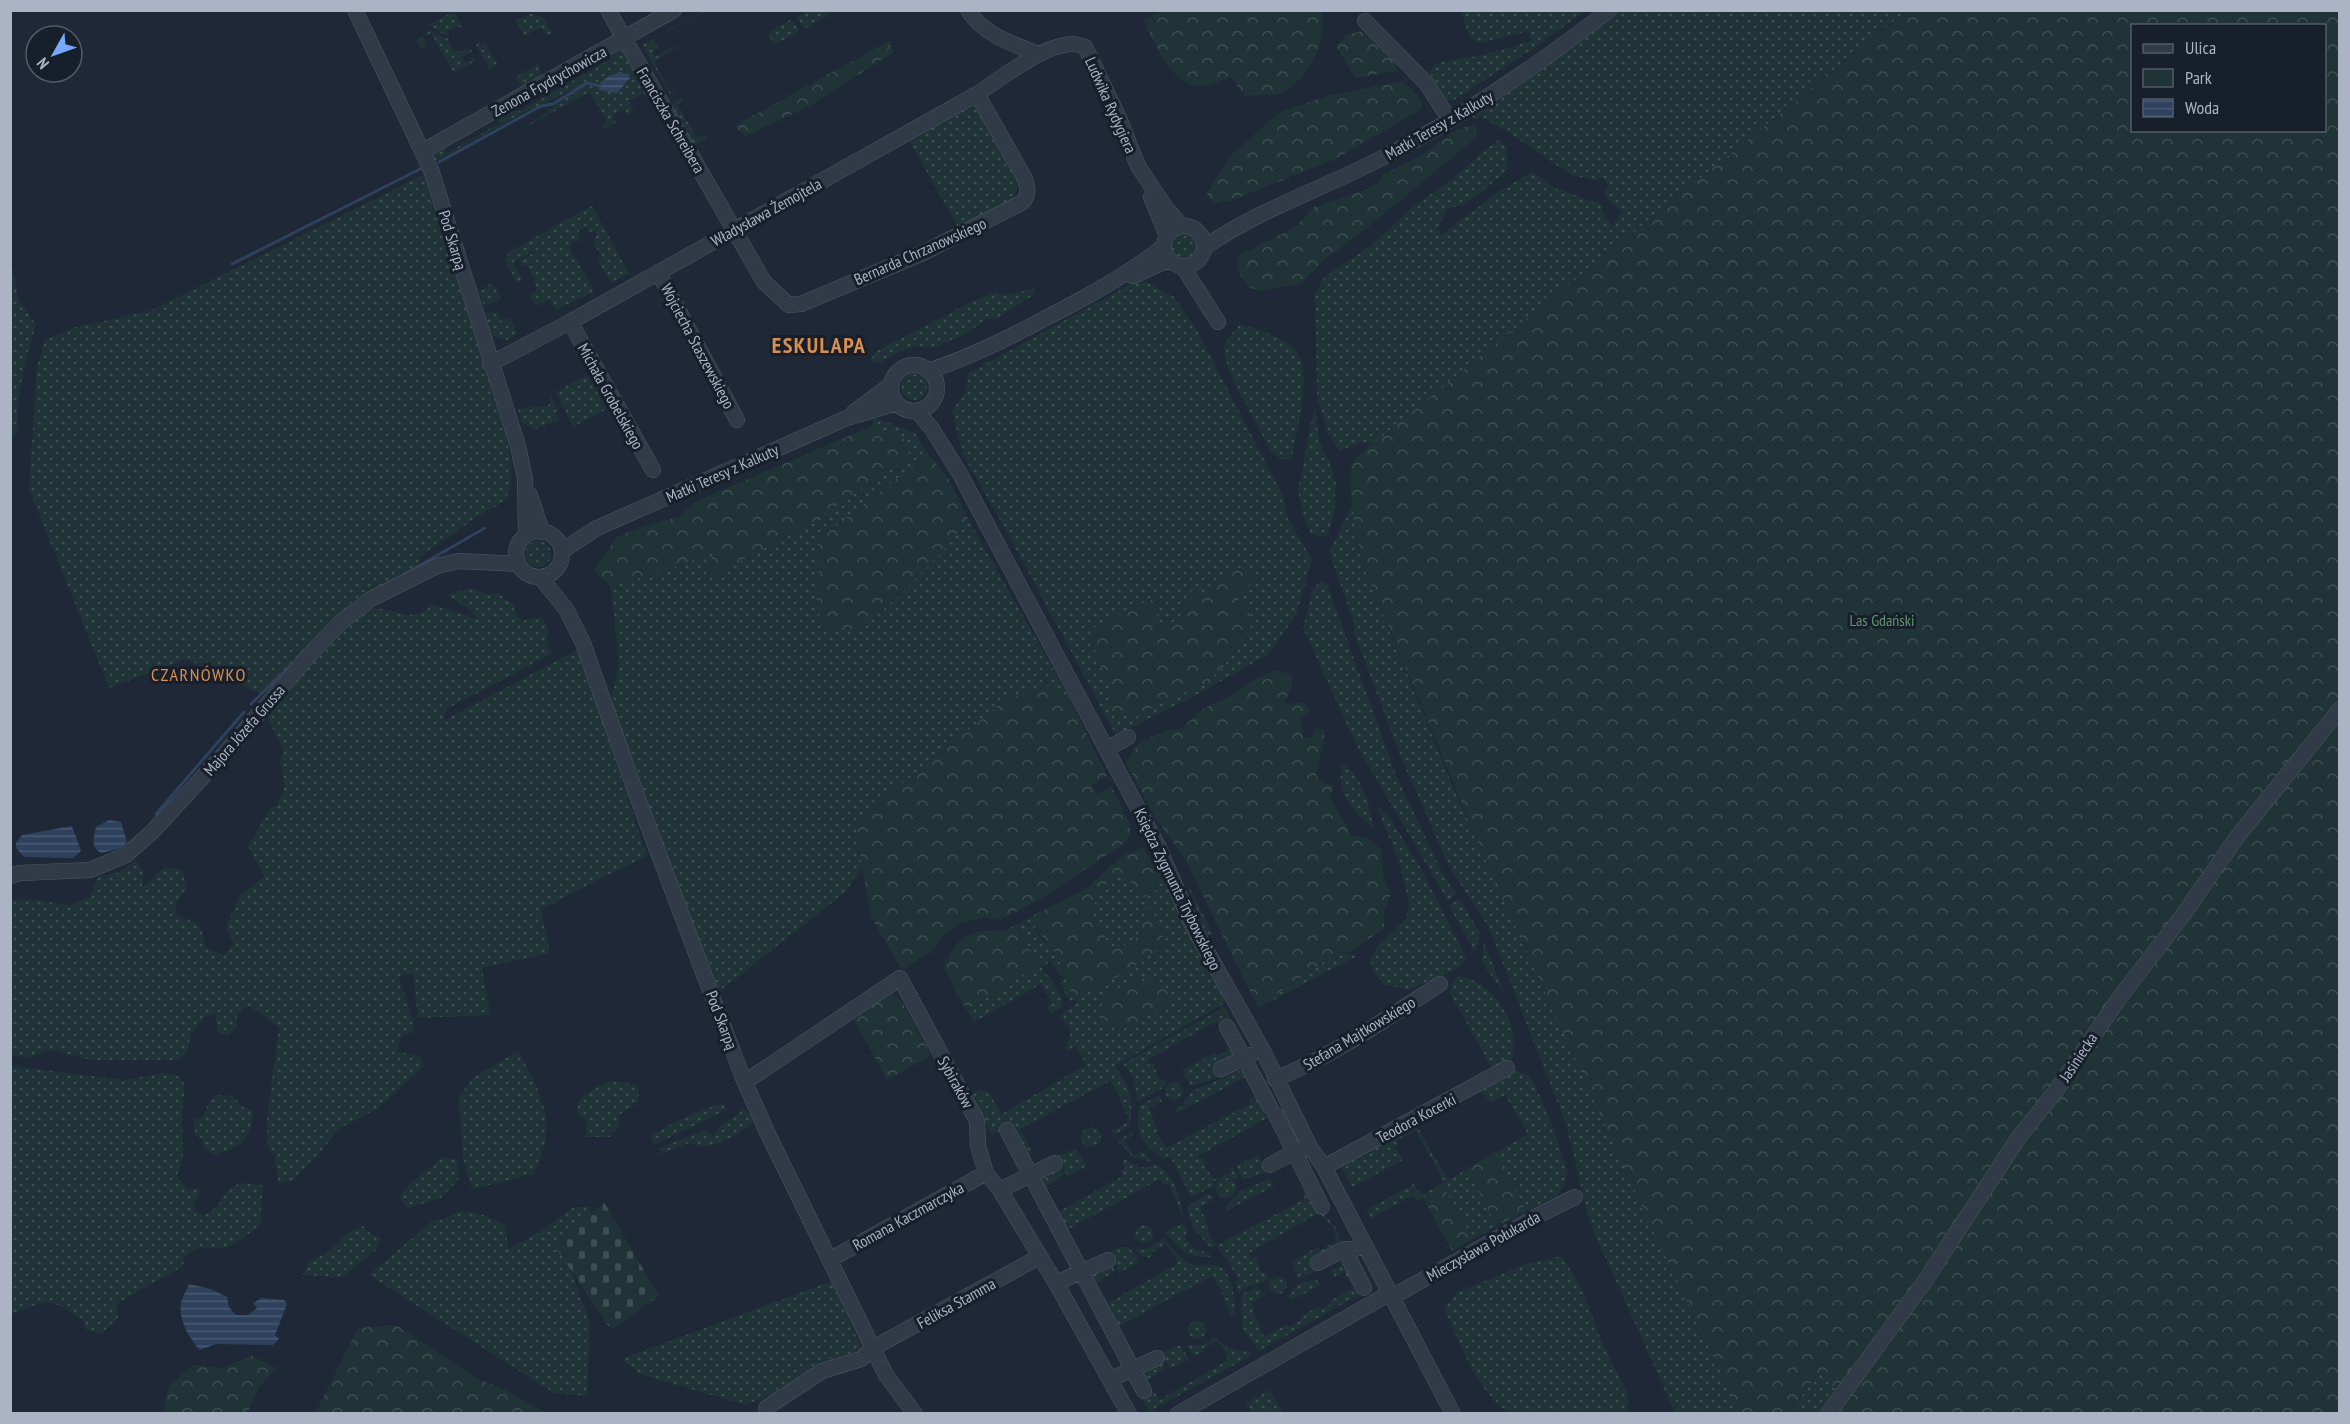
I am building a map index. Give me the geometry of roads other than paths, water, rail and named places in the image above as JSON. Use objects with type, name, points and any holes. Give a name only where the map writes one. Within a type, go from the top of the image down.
[{"type":"street","name":"Pod Skarpą","points":[[355,10],[423,151],[446,216],[490,364],[518,446],[525,479],[548,534]]},
{"type":"street","name":"Franciszka Schreibera","points":[[608,10],[734,230]]},
{"type":"street","name":"Zenona Frydrychowicza","points":[[423,151],[674,10]]},
{"type":"street","points":[[968,10],[974,20],[998,38],[1038,54]]},
{"type":"street","name":"Matki Teresy z Kalkuty","points":[[1171,252],[1202,254],[1256,218],[1380,159],[1450,120],[1524,73],[1609,10]]},
{"type":"street","points":[[1365,21],[1426,83],[1450,120]]},
{"type":"street","name":"Ludwika Rydygiera","points":[[1038,54],[1071,44],[1085,47],[1143,174],[1171,252],[1217,320],[1204,282],[1202,254]]},
{"type":"street","name":"Władysława Żemojtela","points":[[490,364],[570,322],[977,94],[1038,54]]},
{"type":"street","name":"Bernarda Chrzanowskiego","points":[[734,230],[764,282],[789,305],[801,304],[925,252],[1016,207],[1027,197],[1028,189],[977,94]]},
{"type":"street","name":"Ludwika Rydygiera","points":[[1143,174],[1182,226]]},
{"type":"street","name":"Matki Teresy z Kalkuty","points":[[1198,231],[1256,218]]},
{"type":"street","points":[[928,371],[979,353],[1171,252],[1176,228],[1191,227],[1198,231],[1203,237],[1202,254]]},
{"type":"street","name":"Wojciecha Staszewskiego","points":[[658,272],[737,420]]},
{"type":"street","name":"Michała Grobelskiego","points":[[570,322],[653,470]]},
{"type":"street","points":[[936,385],[979,353]]},
{"type":"street","points":[[920,366],[928,371],[936,385],[936,395],[931,403],[917,411],[903,408],[893,397],[892,384],[895,376],[905,367],[920,366]]},
{"type":"street","name":"Matki Teresy z Kalkuty","points":[[847,418],[892,384]]},
{"type":"street","name":"Matki Teresy z Kalkuty","points":[[562,551],[597,528],[847,418],[897,403]]},
{"type":"street","name":"Księdza Zygmunta Trybowskiego","points":[[931,403],[952,460]]},
{"type":"street","name":"Księdza Zygmunta Trybowskiego","points":[[917,411],[952,460],[1107,749],[1158,846],[1191,923],[1263,1051],[1310,1147],[1324,1167],[1365,1245],[1388,1297],[1453,1413]]},
{"type":"street","name":"Pod Skarpą","points":[[521,541],[525,479]]},
{"type":"street","name":"Matki Teresy z Kalkuty","points":[[548,534],[597,528]]},
{"type":"street","points":[[548,534],[562,551],[560,564],[551,574],[540,577],[529,575],[518,564],[516,558],[521,541],[548,534]]},
{"type":"street","name":"Majora Józefa Grussa","points":[[471,560],[521,541]]},
{"type":"street","name":"Majora Józefa Grussa","points":[[10,876],[20,873],[90,870],[126,855],[152,832],[207,772],[311,653],[350,614],[371,599],[437,566],[458,561],[518,564]]},
{"type":"street","name":"Pod Skarpą","points":[[556,570],[566,609],[582,643],[638,799],[745,1082],[767,1132],[886,1375],[915,1413]]},
{"type":"street","name":"Pod Skarpą","points":[[540,577],[566,609]]},
{"type":"street","name":"Jasiniecka","points":[[1828,1413],[1925,1281],[2019,1137],[2055,1092],[2120,997],[2184,915],[2237,837],[2340,709]]},
{"type":"street","points":[[1107,749],[1128,737]]},
{"type":"street","name":"Sybiraków","points":[[745,1082],[900,978],[977,1121],[978,1146],[986,1173],[1000,1190],[1056,1283],[1129,1413]]},
{"type":"street","name":"Stefana Majtkowskiego","points":[[1275,1079],[1296,1071],[1366,1031],[1440,984]]},
{"type":"street","points":[[1227,1027],[1322,1207]]},
{"type":"street","points":[[1221,1069],[1243,1057],[1263,1051]]},
{"type":"street","name":"Teodora Kocerki","points":[[1324,1167],[1507,1068]]},
{"type":"street","points":[[1007,1130],[1144,1391]]},
{"type":"street","points":[[1270,1165],[1294,1152],[1310,1147]]},
{"type":"street","points":[[1000,1190],[1054,1162]]},
{"type":"street","name":"Romana Kaczmarczyka","points":[[831,1259],[986,1173]]},
{"type":"street","name":"Mieczysława Połukarda","points":[[1178,1413],[1575,1197]]},
{"type":"street","points":[[1318,1263],[1344,1249],[1355,1249],[1365,1245]]},
{"type":"street","points":[[1344,1249],[1364,1288]]},
{"type":"street","name":"Feliksa Stamma","points":[[766,1408],[822,1371],[861,1359],[873,1348],[1039,1257]]},
{"type":"street","points":[[1056,1283],[1107,1260]]},
{"type":"street","points":[[1111,1379],[1158,1358]]},
{"type":"water","points":[[620,72],[629,74],[630,78],[617,93],[599,90],[600,83]]},
{"type":"water","points":[[109,820],[121,822],[127,842],[121,848],[101,853],[94,845],[96,827]]},
{"type":"water","points":[[72,826],[81,851],[73,858],[24,857],[16,848],[16,843],[22,835]]},
{"type":"water","points":[[189,1284],[211,1289],[227,1297],[229,1307],[236,1315],[248,1315],[257,1308],[253,1303],[262,1298],[284,1300],[287,1304],[275,1335],[279,1339],[273,1345],[216,1344],[200,1350],[188,1334],[181,1315],[181,1302]]},
{"type":"waterway","points":[[439,162],[541,106],[553,104],[587,83],[600,86]]},
{"type":"waterway","points":[[232,264],[420,169]]},
{"type":"waterway","points":[[403,575],[485,528]]},
{"type":"waterway","points":[[251,704],[291,665]]},
{"type":"waterway","points":[[156,814],[244,712]]},
{"type":"district","name":"ESKULAPA","points":[[819,345]]},
{"type":"district","name":"CZARNÓWKO","points":[[199,675]]},
{"type":"park label","name":"Las Gdański","points":[[1882,620]]}]
